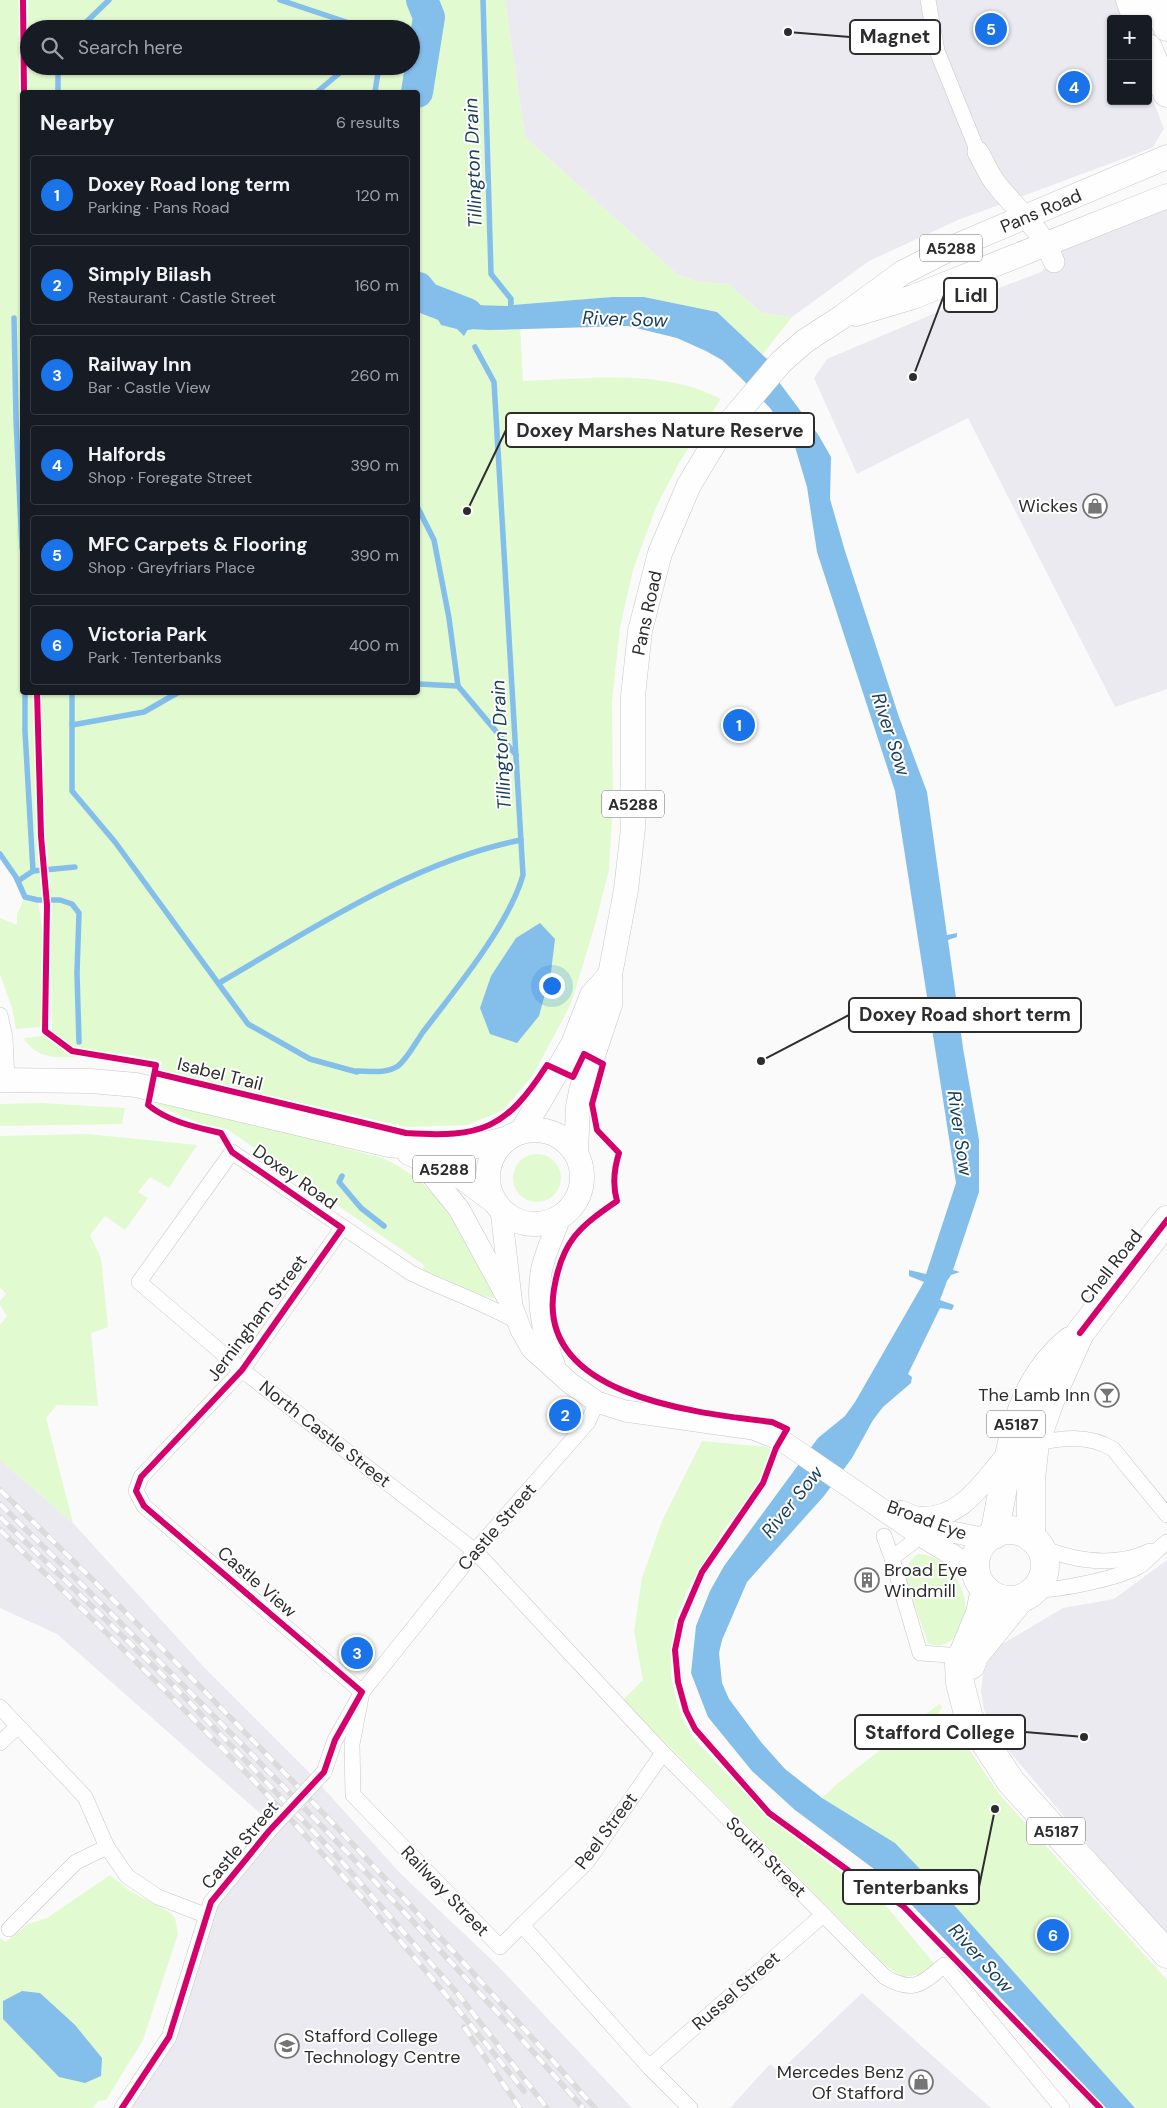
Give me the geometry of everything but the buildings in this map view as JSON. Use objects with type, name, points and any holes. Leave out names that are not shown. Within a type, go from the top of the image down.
[{"type":"highway","points":[[1130,0],[1136,15]]},
{"type":"highway","points":[[1155,0],[1167,28]]},
{"type":"highway","points":[[1152,58],[1167,94]]},
{"type":"highway","name":"Chell Road","points":[[991,1537],[1019,1415],[1040,1373],[1054,1354],[1080,1333],[1167,1220]]},
{"type":"highway","name":"Chell Road","points":[[1036,1542],[1030,1480],[1035,1444],[1052,1396],[1080,1333]]},
{"type":"highway","points":[[963,1696],[974,1656],[1028,1594],[1044,1574],[1044,1558],[1036,1542],[1012,1531],[991,1537],[976,1556],[975,1566],[981,1584],[996,1598],[1010,1600],[1028,1594]]},
{"type":"highway","name":"A5187","points":[[981,1584],[980,1613],[959,1664],[963,1696],[975,1731],[1011,1782],[1167,1954]]},
{"type":"main road","name":"Pans Road","points":[[576,1151],[580,1099],[610,1005],[610,974],[623,908],[633,828],[633,696],[640,631],[660,553],[689,485],[719,435],[780,362],[805,341],[842,318],[902,273],[949,249],[1167,157]]},
{"type":"main road","name":"Pans Road","points":[[842,318],[1051,253],[1068,234],[1167,196]]},
{"type":"main road","name":"Pans Road","points":[[515,1134],[573,1044],[592,995],[610,974]]},
{"type":"main road","name":"A5288","points":[[4,1080],[91,1081],[136,1085],[389,1145],[445,1150],[474,1147],[537,1129],[552,1132],[566,1140],[576,1151],[583,1172],[582,1187],[576,1201],[560,1218],[545,1224],[529,1224],[514,1220],[463,1178],[389,1145]]},
{"type":"main road","name":"A5288","points":[[498,1206],[489,1188],[488,1173],[491,1159],[498,1147],[515,1134]]},
{"type":"street","points":[[928,0],[937,51],[978,152],[996,184],[1028,217],[1051,253]]},
{"type":"street","points":[[0,1015],[5,1037],[4,1080]]},
{"type":"street","name":"Doxey Road","points":[[232,1152],[411,1273],[440,1287],[514,1313]]},
{"type":"street","name":"North Castle Street","points":[[232,1152],[138,1282],[242,1370],[475,1551]]},
{"type":"street","points":[[418,1157],[459,1209],[532,1349],[556,1369],[570,1384],[597,1402]]},
{"type":"street","points":[[498,1206],[514,1313]]},
{"type":"street","points":[[556,1369],[543,1331],[540,1303],[541,1272],[560,1218]]},
{"type":"street","name":"Jerningham Street","points":[[136,1492],[142,1477],[242,1370],[342,1228]]},
{"type":"street","name":"Broad Eye","points":[[597,1402],[625,1411],[753,1429],[780,1440],[868,1498],[918,1527],[961,1560],[981,1584]]},
{"type":"street","name":"Castle Street","points":[[122,2108],[168,2037],[205,1915],[211,1902],[268,1831],[324,1772],[335,1740],[362,1692],[475,1551],[588,1422],[597,1402]]},
{"type":"street","points":[[1035,1444],[1076,1438],[1103,1443],[1113,1450],[1167,1515]]},
{"type":"street","points":[[892,1558],[918,1527],[956,1510],[1009,1453]]},
{"type":"street","name":"Castle View","points":[[136,1492],[144,1506],[362,1692]]},
{"type":"street","name":"Broad Eye","points":[[918,1527],[991,1537]]},
{"type":"street","points":[[884,1536],[920,1653],[962,1656]]},
{"type":"street","points":[[1036,1542],[1060,1555],[1102,1561],[1123,1560],[1140,1556],[1165,1543]]},
{"type":"street","points":[[1028,1594],[1118,1575],[1138,1567],[1165,1543]]},
{"type":"street","name":"South Street","points":[[475,1551],[663,1753],[885,1977],[900,1986],[913,1986],[927,1981],[944,1965],[1062,2108]]},
{"type":"street","name":"Railway Street","points":[[362,1692],[352,1744],[353,1795],[500,1947],[522,1925]]},
{"type":"street","points":[[0,1707],[85,1797],[108,1847],[127,1876],[158,1897],[205,1915]]},
{"type":"street","points":[[0,1742],[18,1726]]},
{"type":"street","name":"Peel Street","points":[[522,1925],[586,1862],[663,1753]]},
{"type":"street","points":[[9,1929],[76,1862],[108,1847]]},
{"type":"street","name":"Russel Street","points":[[649,2067],[823,1915]]},
{"type":"street","points":[[522,1925],[649,2067],[690,2108]]},
{"type":"shaded area","points":[[505,0],[1116,0],[1122,15],[1107,15],[1107,105],[1152,105],[1152,98],[1164,129],[1152,148],[958,220],[869,261],[792,317],[762,313],[728,284],[699,282],[678,275],[525,137]]},
{"type":"shaded area","points":[[1167,199],[1167,689],[1115,707],[968,418],[857,474],[814,378],[827,359],[952,306],[1041,272],[1077,232]]},
{"type":"shaded area","points":[[0,1460],[73,1523],[204,1667],[306,1769],[401,1874],[498,1966],[632,2108],[122,2108],[169,2037],[205,1915],[279,1830],[57,1634],[0,1608]]},
{"type":"shaded area","points":[[1167,1560],[1167,1938],[1009,1751],[984,1710],[981,1692],[983,1674],[989,1659],[999,1646],[1063,1608],[1114,1599]]},
{"type":"shaded area","points":[[862,1993],[991,2108],[730,2108],[770,2064],[779,2072]]},
{"type":"green space","points":[[0,0],[505,0],[525,137],[678,275],[699,282],[728,284],[762,313],[792,317],[762,355],[717,312],[644,297],[612,297],[519,305],[523,381],[598,378],[649,379],[698,389],[721,399],[679,463],[656,507],[633,570],[620,628],[612,701],[613,803],[609,870],[595,925],[571,1004],[533,1075],[503,1110],[468,1125],[406,1127],[161,1071],[162,1062],[130,1055],[79,1050],[67,1046],[52,1032],[50,900],[38,901],[42,928],[43,1021],[40,1027],[16,1029],[12,1008],[0,974],[0,918],[17,925],[17,914],[25,897],[16,877],[0,854]]},
{"type":"green space","points":[[43,1036],[76,1057],[53,1057],[40,1053],[28,1045],[24,1038]]},
{"type":"green space","points":[[41,1103],[125,1108],[122,1124],[0,1126],[0,1104]]},
{"type":"green space","points":[[152,1103],[202,1109],[382,1158],[400,1167],[429,1190],[452,1218],[492,1291],[494,1299],[451,1285],[422,1271],[424,1265],[227,1129],[199,1123]]},
{"type":"green space","points":[[87,1134],[197,1145],[169,1188],[150,1177],[138,1192],[148,1198],[125,1230],[105,1216],[90,1235],[101,1258],[108,1327],[91,1333],[98,1406],[57,1405],[46,1418],[73,1523],[0,1460],[0,1325],[7,1316],[0,1305],[0,1301],[6,1294],[0,1287],[0,1136]]},
{"type":"green space","points":[[537,1154],[546,1156],[554,1161],[559,1169],[561,1178],[559,1187],[554,1195],[546,1200],[537,1202],[528,1200],[520,1195],[515,1187],[513,1178],[515,1169],[520,1161],[528,1156]]},
{"type":"green space","points":[[702,1441],[766,1447],[780,1454],[769,1472],[726,1527],[689,1587],[674,1623],[671,1676],[683,1720],[696,1741],[767,1816],[848,1878],[878,1896],[936,1966],[922,1974],[903,1977],[885,1965],[623,1700],[643,1680],[634,1631],[642,1578],[662,1521]]},
{"type":"green space","points":[[918,1554],[932,1557],[944,1564],[954,1575],[965,1603],[965,1618],[960,1631],[950,1641],[942,1645],[928,1643],[905,1579],[908,1565]]},
{"type":"green space","points":[[939,1704],[942,1707],[938,1714],[939,1722],[947,1728],[954,1727],[1000,1795],[1167,1980],[1167,2108],[1135,2108],[946,1896],[895,1843],[822,1798],[838,1783]]},
{"type":"green space","points":[[110,1875],[130,1891],[169,1912],[175,1918],[178,1934],[143,2040],[106,2100],[98,2101],[93,2108],[0,2108],[0,1938],[6,1942],[28,1924],[47,1918]],"holes":[[[3,2019],[85,2083],[59,2076]]]},
{"type":"water","points":[[452,294],[473,305],[508,306],[508,298],[513,298],[513,305],[612,297],[644,297],[717,312],[767,359],[772,356],[779,382],[819,436],[831,457],[830,499],[899,717],[927,792],[947,935],[957,933],[957,937],[948,940],[963,1048],[979,1140],[979,1192],[953,1270],[960,1272],[951,1275],[940,1300],[954,1305],[952,1310],[940,1308],[908,1374],[912,1377],[911,1383],[883,1407],[873,1420],[852,1458],[824,1496],[747,1582],[722,1640],[719,1653],[722,1683],[729,1699],[761,1742],[785,1769],[822,1798],[895,1843],[946,1896],[1135,2108],[1106,2108],[886,1878],[795,1810],[752,1771],[708,1717],[691,1673],[696,1626],[710,1591],[724,1566],[818,1438],[845,1416],[855,1402],[924,1282],[909,1276],[909,1270],[926,1274],[956,1183],[895,791],[817,552],[807,487],[793,440],[770,408],[722,360],[677,338],[628,326],[468,329],[464,336],[457,329],[441,325],[426,298]]},
{"type":"water","points":[[540,923],[555,939],[551,972],[539,1016],[517,1043],[490,1034],[480,1008],[491,976],[516,938]]},
{"type":"water","points":[[22,1991],[40,1993],[75,2025],[102,2058],[101,2076],[85,2083],[59,2077],[3,2019],[3,2001]]},
{"type":"waterway","points":[[88,20],[109,0]]},
{"type":"waterway","points":[[280,0],[340,20]]},
{"type":"waterway","name":"River Sow","points":[[420,73],[429,17],[422,0]]},
{"type":"waterway","name":"Tillington Drain","points":[[483,0],[491,274],[511,299],[511,303]]},
{"type":"waterway","points":[[58,75],[58,90]]},
{"type":"waterway","points":[[319,90],[337,75]]},
{"type":"waterway","points":[[375,90],[378,75]]},
{"type":"waterway","name":"River Sow","points":[[417,90],[420,75]]},
{"type":"waterway","name":"River Sow","points":[[420,290],[426,298],[467,314]]},
{"type":"waterway","points":[[14,318],[20,505]]},
{"type":"waterway","name":"Tillington Drain","points":[[357,1071],[378,1072],[393,1069],[405,1059],[494,936],[516,894],[523,875],[494,382],[475,347]]},
{"type":"waterway","points":[[420,512],[434,540],[449,618],[458,686]]},
{"type":"waterway","points":[[420,684],[458,686],[516,755]]},
{"type":"waterway","points":[[18,881],[33,871],[25,731],[25,695]]},
{"type":"waterway","points":[[72,695],[72,791],[115,842],[248,1024],[310,1059],[357,1072]]},
{"type":"waterway","points":[[72,725],[144,712],[174,695]]},
{"type":"waterway","points":[[219,983],[327,920],[403,880],[481,850],[521,840]]},
{"type":"waterway","points":[[0,854],[16,877],[25,897],[38,900],[60,900],[72,904],[79,913],[77,973],[79,1042]]},
{"type":"waterway","points":[[33,871],[75,867]]},
{"type":"waterway","name":"Tillington Drain","points":[[342,1176],[339,1182],[361,1208],[384,1226]]},
{"type":"railway","points":[[0,1490],[154,1640],[304,1793],[451,1949],[595,2108]]},
{"type":"railway","points":[[0,1504],[224,1726],[370,1876],[583,2108]]},
{"type":"railway","points":[[0,1517],[175,1687],[336,1855],[458,1994],[547,2108]]},
{"type":"railway","points":[[0,1530],[160,1686],[278,1806],[396,1936],[524,2091]]},
{"type":"railway","points":[[464,2027],[520,2108]]},
{"type":"cycle path","points":[[23,0],[23,20]]},
{"type":"cycle path","points":[[24,75],[24,90]]},
{"type":"cycle path","points":[[37,695],[41,836],[47,905],[45,1031],[72,1051],[156,1065],[148,1105],[173,1120],[221,1133],[232,1152],[342,1228],[242,1370],[141,1477],[136,1491],[144,1506],[362,1692],[335,1740],[324,1772],[269,1831],[211,1902],[169,2037],[122,2108]]},
{"type":"cycle path","name":"Isabel Trail","points":[[155,1073],[406,1133],[432,1134],[473,1131],[490,1125],[504,1116],[518,1103],[547,1065],[573,1077],[584,1054],[603,1064],[592,1104],[597,1130],[619,1153],[614,1177],[617,1201],[582,1228],[567,1247],[557,1273],[554,1289],[555,1325],[570,1354],[596,1376],[628,1393],[704,1413],[772,1422],[787,1429],[776,1448],[763,1483],[702,1572],[681,1621],[675,1650],[678,1682],[686,1711],[695,1729],[769,1813],[849,1871],[903,1906],[1100,2108]]},
{"type":"cycle path","points":[[1080,1333],[1167,1220]]},
{"type":"place","name":"MFC Carpets & Flooring","points":[[991,29]]},
{"type":"place","name":"Magnet","points":[[788,32]]},
{"type":"place","name":"Halfords","points":[[1074,87]]},
{"type":"place","name":"Lidl","points":[[913,377]]},
{"type":"place","name":"Wickes","points":[[1095,506]]},
{"type":"place","name":"Doxey Marshes Nature Reserve","points":[[467,511]]},
{"type":"place","name":"Doxey Road long term","points":[[739,725]]},
{"type":"place","name":"Doxey Road short term","points":[[761,1061]]},
{"type":"place","name":"The Lamb Inn","points":[[1107,1395]]},
{"type":"place","name":"Simply Bilash","points":[[565,1415]]},
{"type":"place","name":"Broad Eye Windmill","points":[[867,1580]]},
{"type":"place","name":"Railway Inn","points":[[357,1653]]},
{"type":"place","name":"Stafford College","points":[[1084,1737]]},
{"type":"place","name":"Tenterbanks","points":[[995,1809]]},
{"type":"place","name":"Victoria Park","points":[[1053,1935]]},
{"type":"place","name":"Stafford College Technology Centre","points":[[287,2046]]},
{"type":"place","name":"Mercedes Benz Of Stafford","points":[[921,2082]]}]
